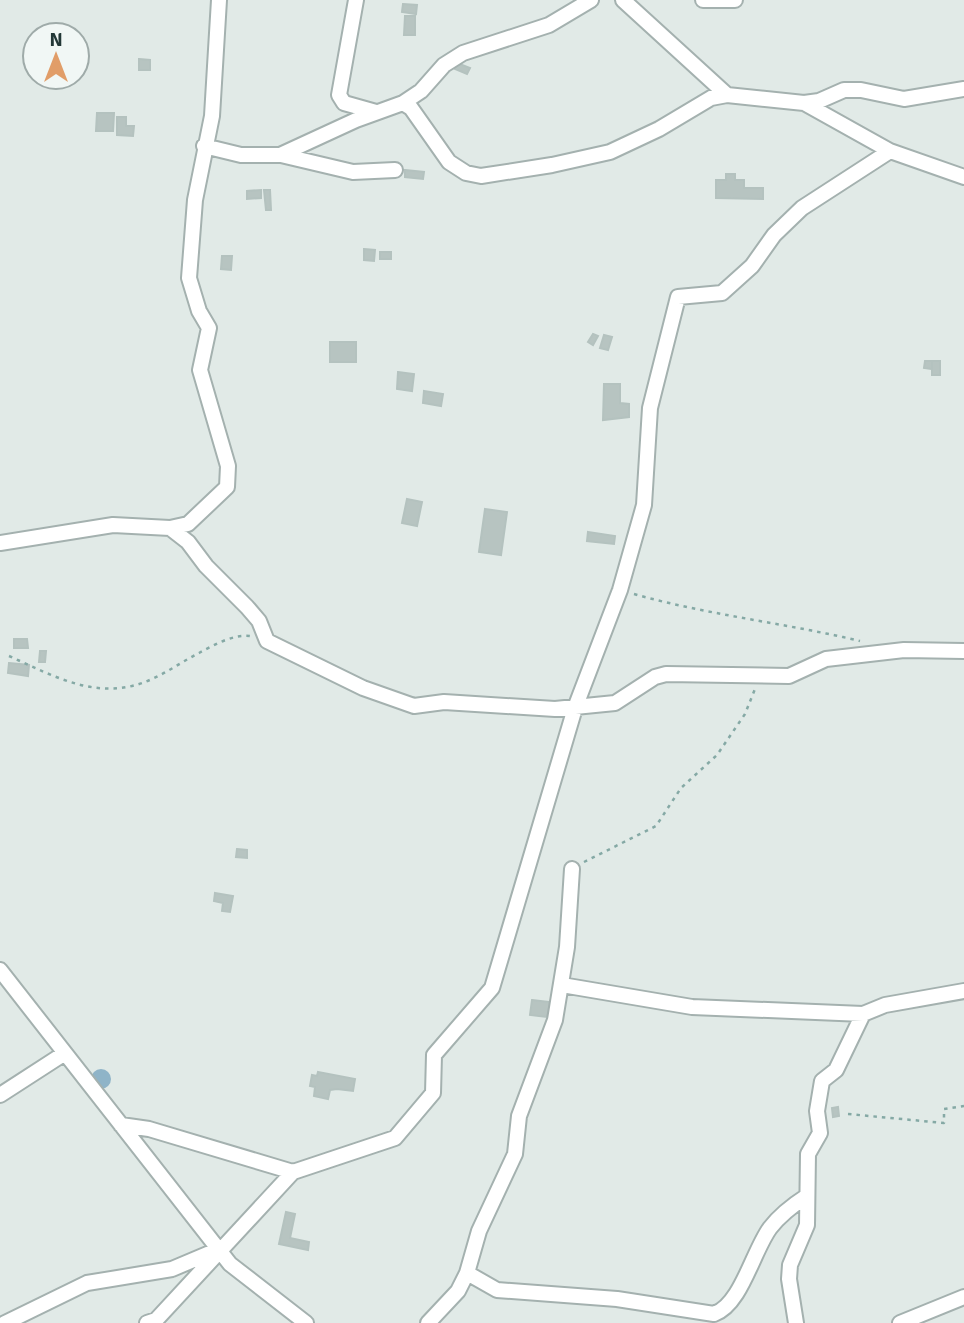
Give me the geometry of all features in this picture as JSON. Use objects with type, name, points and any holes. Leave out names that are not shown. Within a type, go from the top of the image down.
[{"type":"street","points":[[0,543],[47,533],[113,526],[170,528],[188,524],[224,492],[229,474],[201,370],[209,328],[199,311],[189,278],[191,230],[212,108],[219,0]]},
{"type":"street","points":[[356,0],[338,95],[344,103],[376,113]]},
{"type":"street","points":[[280,155],[403,103],[421,91],[444,65],[463,53],[549,25],[591,0]]},
{"type":"street","points":[[624,0],[727,95]]},
{"type":"street","points":[[704,0],[735,0]]},
{"type":"street","points":[[403,103],[411,108],[449,162],[466,173],[481,176],[552,165],[610,152],[659,129],[711,98],[727,95],[804,103],[819,101],[844,90],[861,90],[904,99],[964,89]]},
{"type":"street","points":[[804,103],[890,151],[964,177]]},
{"type":"street","points":[[204,146],[247,155],[280,155],[353,172],[395,170]]},
{"type":"street","points":[[147,1323],[156,1320],[198,1277],[220,1248],[293,1172],[395,1138],[433,1093],[434,1055],[492,988],[575,708],[620,590],[644,505],[650,408],[678,297],[722,293],[752,266],[774,235],[802,208],[890,151]]},
{"type":"street","points":[[170,528],[188,542],[206,566],[253,614],[261,625],[264,638],[354,684],[407,705],[444,702],[575,708],[622,701],[655,677],[666,674],[789,676],[814,663],[837,657],[904,650],[964,651]]},
{"type":"street","points":[[428,1323],[458,1291],[467,1273],[479,1231],[511,1166],[519,1116],[548,1042],[562,985],[572,869]]},
{"type":"street","points":[[0,970],[230,1264],[306,1323]]},
{"type":"street","points":[[562,985],[692,1007],[863,1014],[885,1005],[964,991]]},
{"type":"street","points":[[796,1323],[789,1279],[790,1265],[807,1225],[808,1154],[820,1133],[817,1111],[822,1081],[836,1070],[863,1014]]},
{"type":"street","points":[[0,1095],[65,1053]]},
{"type":"street","points":[[121,1125],[149,1129],[293,1172]]},
{"type":"street","points":[[467,1273],[497,1290],[617,1300],[714,1314],[729,1304],[770,1229],[788,1209],[807,1196]]},
{"type":"street","points":[[5,1323],[87,1283],[172,1269],[220,1248]]},
{"type":"street","points":[[900,1323],[964,1297]]},
{"type":"path","points":[[620,590],[709,612],[810,628],[872,643]]},
{"type":"path","points":[[9,656],[70,684],[94,690],[116,689],[151,680],[212,646],[236,637],[264,638]]},
{"type":"path","points":[[572,869],[656,826],[681,788],[717,755],[745,714],[760,676]]},
{"type":"path","points":[[848,1114],[944,1123],[944,1109],[964,1106]]},
{"type":"water","points":[[101,1069],[108,1072],[111,1079],[108,1086],[101,1089],[94,1086],[91,1079],[94,1072]]},
{"type":"building","points":[[403,4],[417,5],[416,14],[402,12]]},
{"type":"building","points":[[405,16],[415,16],[415,35],[404,35]]},
{"type":"building","points":[[139,59],[150,60],[150,70],[139,70]]},
{"type":"building","points":[[457,63],[470,68],[467,74],[455,69]]},
{"type":"building","points":[[97,113],[114,113],[113,131],[96,131]]},
{"type":"building","points":[[117,117],[126,117],[126,126],[134,126],[133,136],[117,135]]},
{"type":"building","points":[[405,170],[424,172],[423,179],[405,177]]},
{"type":"building","points":[[726,174],[735,174],[735,180],[744,180],[744,188],[763,188],[763,199],[716,198],[716,180],[726,180]]},
{"type":"building","points":[[261,190],[261,198],[247,199],[247,191]]},
{"type":"building","points":[[264,190],[270,190],[271,210],[266,210]]},
{"type":"building","points":[[364,249],[375,250],[374,261],[364,260]]},
{"type":"building","points":[[380,252],[391,252],[391,259],[380,259]]},
{"type":"building","points":[[222,256],[232,256],[231,270],[221,269]]},
{"type":"building","points":[[593,334],[598,336],[593,345],[588,342]]},
{"type":"building","points":[[604,335],[612,337],[608,350],[600,348]]},
{"type":"building","points":[[330,342],[356,342],[356,362],[330,362]]},
{"type":"building","points":[[925,361],[932,361],[932,369],[924,368]]},
{"type":"building","points":[[932,361],[940,361],[940,375],[932,375]]},
{"type":"building","points":[[398,372],[414,374],[412,391],[397,389]]},
{"type":"building","points":[[604,384],[620,384],[620,403],[629,404],[629,417],[603,420]]},
{"type":"building","points":[[424,391],[443,394],[441,406],[423,403]]},
{"type":"building","points":[[407,499],[422,502],[417,526],[402,523]]},
{"type":"building","points":[[485,509],[507,512],[501,555],[479,552]]},
{"type":"building","points":[[588,532],[615,536],[614,544],[587,541]]},
{"type":"building","points":[[14,639],[27,639],[28,648],[14,648]]},
{"type":"building","points":[[40,651],[46,651],[45,662],[39,662]]},
{"type":"building","points":[[9,663],[29,665],[28,676],[8,673]]},
{"type":"building","points":[[237,849],[247,850],[247,858],[236,857]]},
{"type":"building","points":[[215,893],[233,896],[230,912],[222,911],[223,903],[214,901]]},
{"type":"building","points":[[532,1000],[550,1002],[547,1017],[530,1015]]},
{"type":"building","points":[[318,1072],[355,1079],[353,1091],[330,1090],[328,1099],[314,1096],[315,1087],[310,1086],[312,1075],[317,1076]]},
{"type":"building","points":[[838,1107],[839,1116],[833,1117],[832,1108]]},
{"type":"building","points":[[286,1212],[295,1214],[290,1238],[309,1242],[308,1250],[279,1244]]}]
